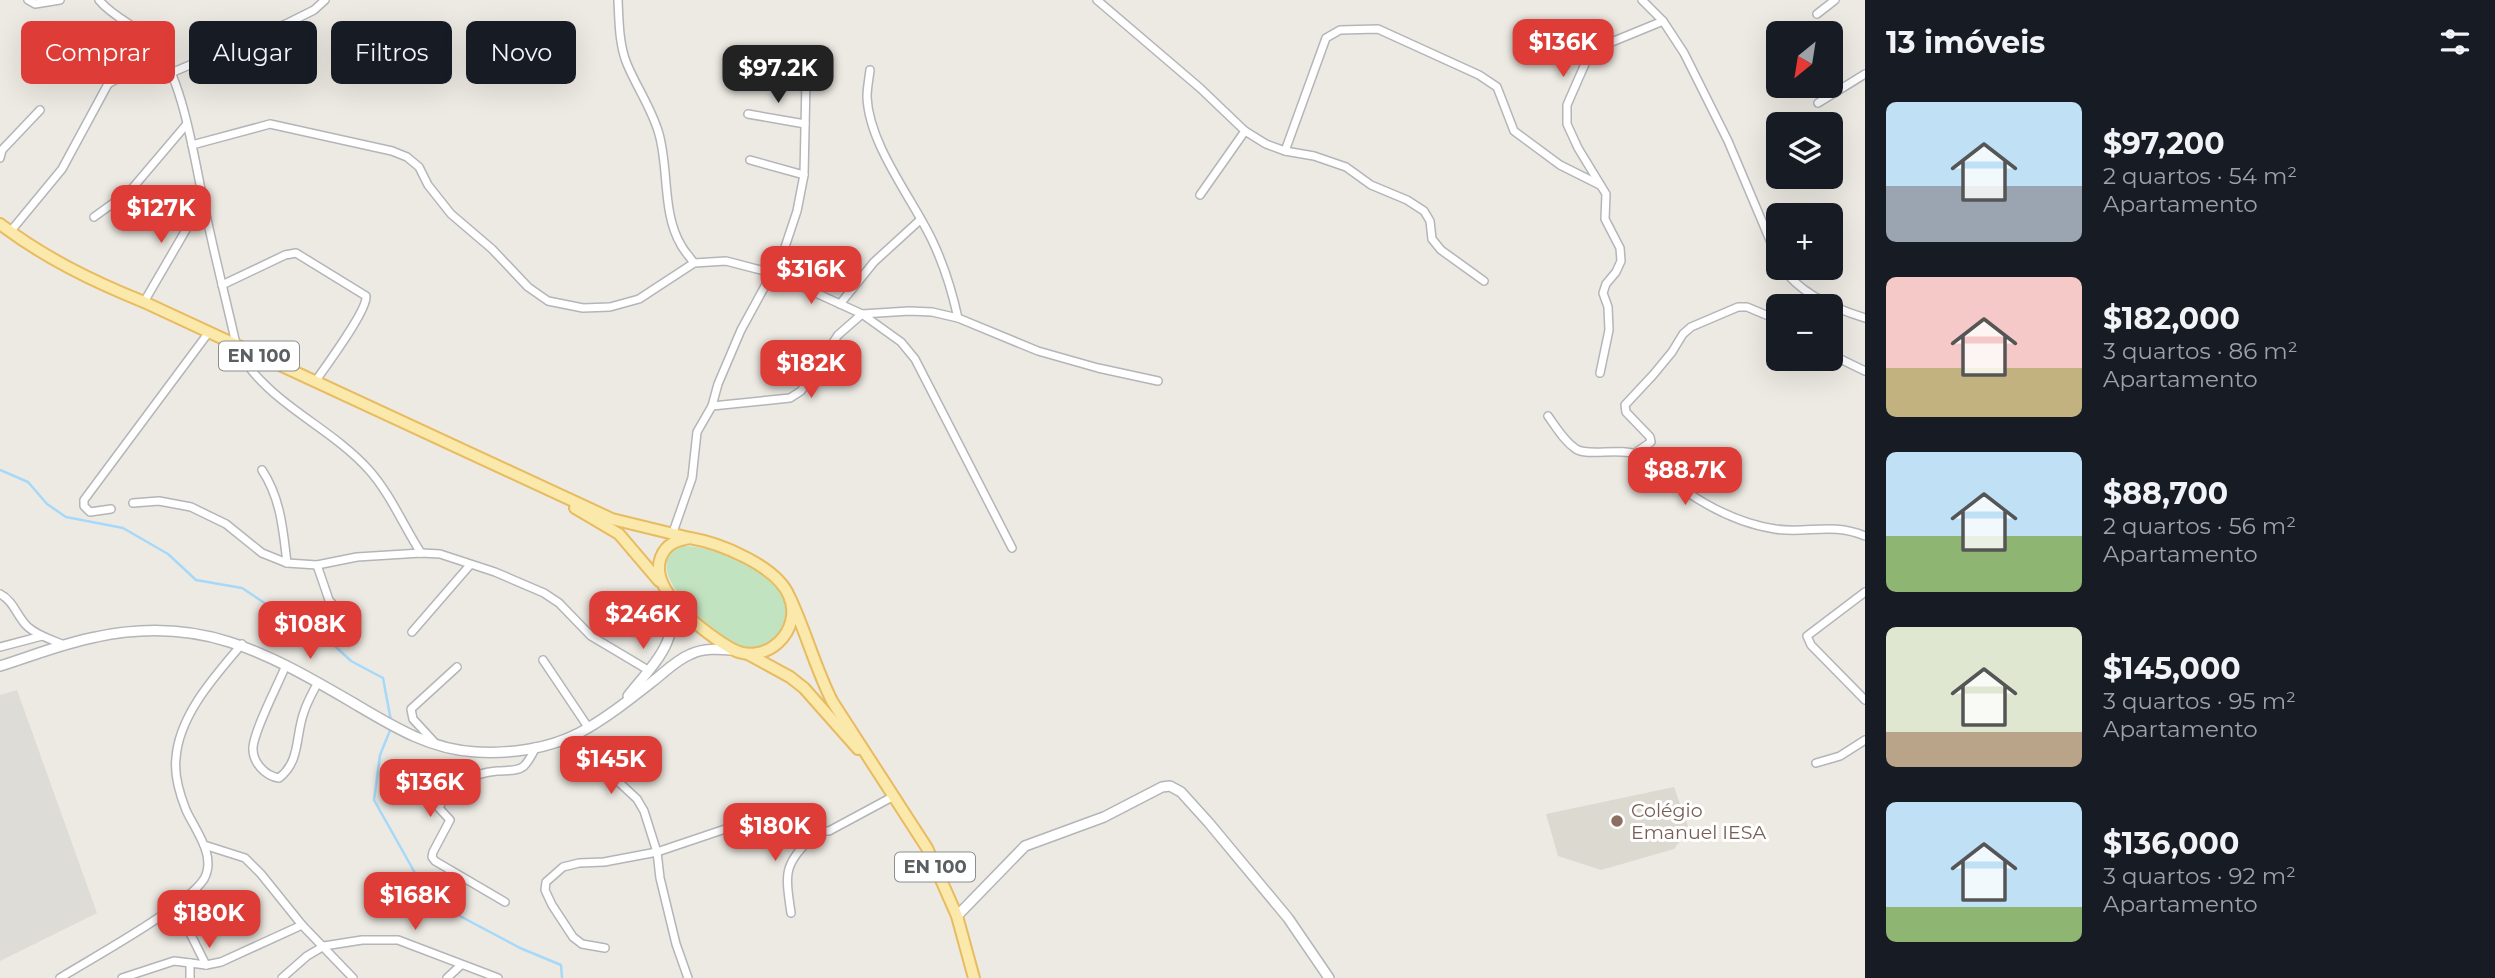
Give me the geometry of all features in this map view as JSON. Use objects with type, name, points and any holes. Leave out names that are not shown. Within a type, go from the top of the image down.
[{"type":"main road","name":"EN 100","points":[[0,224],[50,259],[75,272],[612,519],[718,544],[757,565],[784,586],[804,628],[823,683],[927,848],[957,916],[974,978]]},
{"type":"main road","name":"EN 100","points":[[524,479],[619,534],[689,616],[734,650],[748,654],[782,672],[804,688],[874,766]]},
{"type":"main road","points":[[664,587],[658,572],[664,551],[680,539],[690,538]]},
{"type":"main road","points":[[748,654],[775,646],[785,636],[793,611],[790,598]]},
{"type":"street","points":[[28,0],[35,4],[60,0]]},
{"type":"street","points":[[99,0],[124,21]]},
{"type":"street","points":[[175,67],[288,23],[314,10],[325,0]]},
{"type":"street","points":[[618,0],[622,49],[659,134],[672,221],[680,245],[694,262]]},
{"type":"street","points":[[1097,0],[1200,88],[1244,131],[1284,151],[1314,156],[1346,167],[1371,185],[1407,200],[1423,211],[1430,222],[1432,239],[1441,250],[1483,281]]},
{"type":"street","points":[[1642,0],[1663,21],[1684,53],[1728,141],[1766,231]]},
{"type":"street","points":[[1817,14],[1835,0]]},
{"type":"street","points":[[1600,373],[1609,330],[1608,307],[1603,293],[1621,261],[1620,248],[1605,219],[1606,194],[1567,124],[1567,105],[1588,57],[1602,46],[1663,21]]},
{"type":"street","points":[[1284,151],[1326,38],[1340,30],[1378,29],[1479,75],[1497,87],[1514,131],[1560,165],[1600,185]]},
{"type":"street","points":[[672,535],[692,478],[697,432],[712,405],[741,330],[783,253],[797,211],[804,175],[806,82],[808,71],[819,53]]},
{"type":"street","points":[[870,70],[867,97],[872,122],[885,155],[932,240],[946,275],[958,318]]},
{"type":"street","points":[[1818,103],[1865,74]]},
{"type":"street","points":[[10,232],[62,169],[108,84]]},
{"type":"street","points":[[174,84],[191,145],[236,344],[252,371],[276,394],[336,439],[368,469],[389,496],[421,553]]},
{"type":"street","points":[[0,158],[2,149],[40,110]]},
{"type":"street","points":[[748,114],[804,124]]},
{"type":"street","points":[[191,145],[270,124],[392,151],[407,157],[419,167],[428,185],[451,214],[492,249],[528,286],[548,301],[583,307],[610,307],[639,299],[694,262],[726,261],[772,273],[862,314],[901,342],[915,359],[1012,548]]},
{"type":"street","points":[[94,216],[130,191],[186,125]]},
{"type":"street","points":[[1200,195],[1244,131]]},
{"type":"street","points":[[750,160],[804,175]]},
{"type":"street","points":[[144,302],[187,228],[205,212]]},
{"type":"street","points":[[841,304],[874,262],[920,220]]},
{"type":"street","points":[[222,285],[285,255],[296,253],[366,296],[367,302],[360,315],[315,382]]},
{"type":"street","points":[[1795,280],[1804,289],[1839,310],[1865,318]]},
{"type":"street","points":[[1635,453],[1651,442],[1650,437],[1626,411],[1625,405],[1672,352],[1682,334],[1700,322],[1738,307],[1747,307],[1766,315]]},
{"type":"street","points":[[712,405],[790,398],[801,391],[838,335],[862,314],[909,310],[958,318],[1038,351],[1158,381]]},
{"type":"street","points":[[111,509],[90,512],[83,506],[84,500],[209,332]]},
{"type":"street","points":[[1843,360],[1865,371]]},
{"type":"street","points":[[1548,416],[1573,448],[1584,453],[1635,453],[1706,504],[1748,522],[1776,529],[1849,529],[1865,536]]},
{"type":"street","points":[[262,470],[275,494],[287,563]]},
{"type":"street","points":[[133,503],[159,501],[191,507],[226,524],[261,553],[287,563],[317,565],[357,557],[440,554],[495,572],[544,593],[559,603],[591,636],[649,670]]},
{"type":"street","points":[[317,565],[329,600],[355,631]]},
{"type":"street","points":[[412,632],[470,565]]},
{"type":"street","points":[[619,708],[649,670],[674,626],[673,610],[664,587]]},
{"type":"street","points":[[1865,592],[1807,636],[1811,645],[1865,700]]},
{"type":"street","points":[[0,594],[10,599],[29,628],[65,645]]},
{"type":"street","points":[[0,666],[96,636],[144,631],[187,632],[218,637],[242,644],[286,665],[391,725],[438,746],[473,752],[506,752],[537,747],[577,734],[619,708],[680,659],[693,653],[711,649],[734,650]]},
{"type":"street","points":[[0,647],[42,635]]},
{"type":"street","points":[[60,978],[176,905],[204,878],[208,864],[204,845],[185,807],[177,778],[176,759],[180,737],[193,710],[216,675],[242,644]]},
{"type":"street","points":[[543,660],[588,727]]},
{"type":"street","points":[[286,665],[253,746],[258,765],[271,777],[279,778],[288,771],[298,744],[304,712],[318,682]]},
{"type":"street","points":[[438,746],[413,719],[411,709],[457,667]]},
{"type":"street","points":[[577,734],[595,760],[637,799],[644,811],[657,852],[660,878],[676,944],[688,978]]},
{"type":"street","points":[[1816,763],[1839,756],[1862,741],[1865,749]]},
{"type":"street","points":[[505,902],[432,857],[450,820],[439,808],[452,790],[466,779],[482,773],[516,771],[537,747]]},
{"type":"street","points":[[957,916],[1025,846],[1104,817],[1170,786],[1181,792],[1209,823],[1288,918],[1329,978]]},
{"type":"street","points":[[605,948],[582,944],[573,937],[552,905],[545,890],[547,882],[562,867],[657,852],[743,823],[776,818],[802,823],[816,831],[829,831],[894,796]]},
{"type":"street","points":[[791,913],[786,879],[789,864],[816,831]]},
{"type":"street","points":[[204,845],[245,858],[349,976]]},
{"type":"street","points":[[176,905],[206,965]]},
{"type":"street","points":[[122,978],[174,961],[206,965],[221,962],[302,925]]},
{"type":"street","points":[[282,978],[307,956],[324,946],[362,940],[398,940],[498,978]]},
{"type":"street","points":[[190,963],[190,978]]},
{"type":"street","points":[[447,978],[461,965]]},
{"type":"shaded area","points":[[17,690],[97,913],[0,961],[0,695]]},
{"type":"shaded area","name":"Colégio Emanuel IESA","points":[[1674,787],[1689,829],[1674,849],[1601,870],[1558,856],[1546,814]]},
{"type":"green space","points":[[683,546],[698,547],[737,559],[772,582],[782,596],[786,612],[776,636],[759,646],[742,646],[710,626],[695,612],[671,582],[666,567],[670,555]]},
{"type":"waterway","points":[[0,470],[28,482],[47,504],[66,517],[123,528],[168,554],[196,580],[242,588],[266,604],[306,619],[351,661],[383,678],[391,721]]},
{"type":"waterway","points":[[391,728],[380,755],[374,800],[415,873],[458,915],[520,948],[561,965],[562,978]]},
{"type":"place","name":"Colégio Emanuel IESA","points":[[1617,821]]}]
